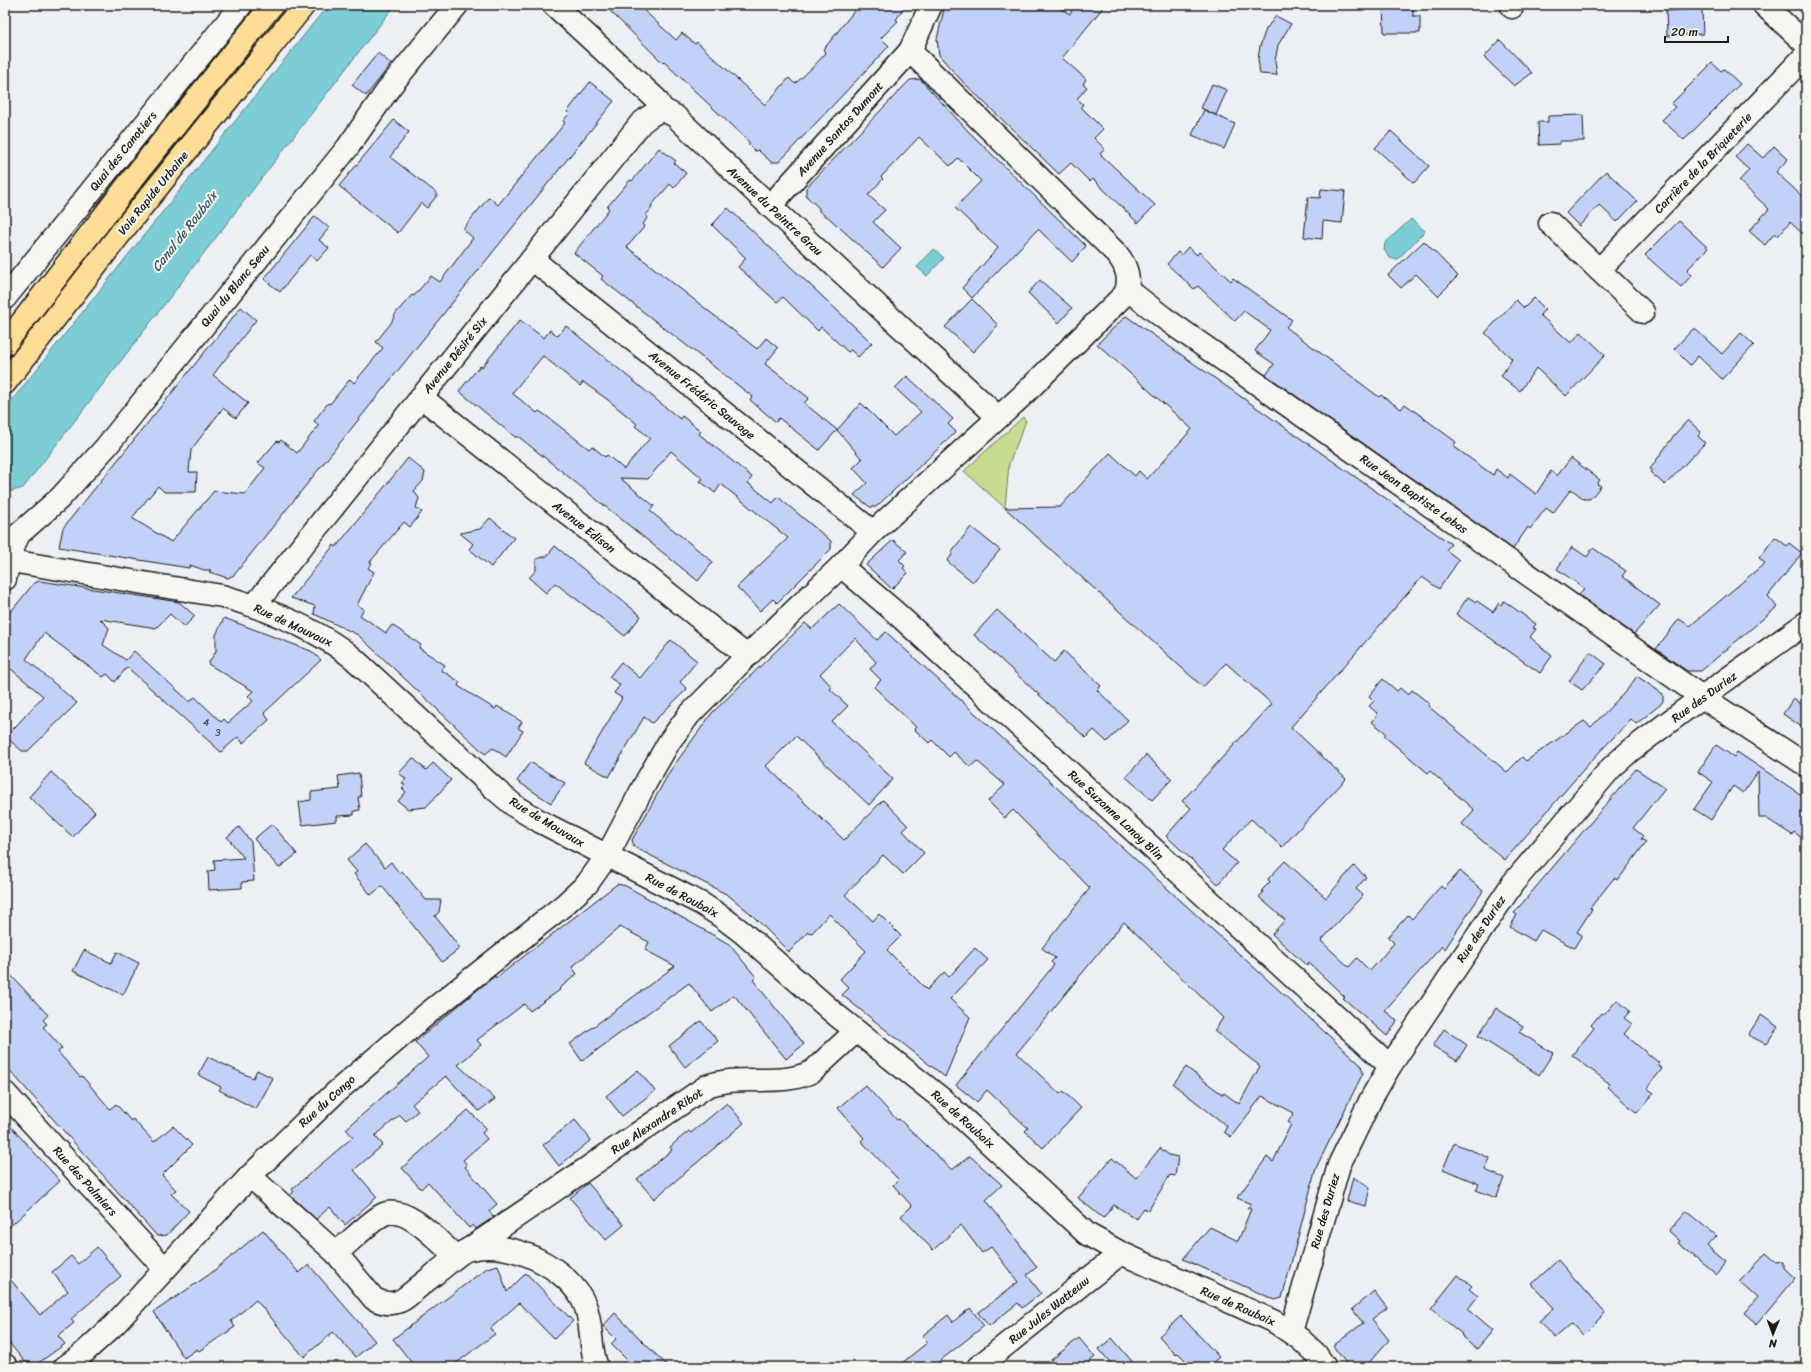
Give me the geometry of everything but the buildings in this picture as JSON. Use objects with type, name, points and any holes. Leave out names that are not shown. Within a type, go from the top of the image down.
[{"type":"highway","name":"Voie Rapide Urbaine","points":[[5,344],[141,168],[272,5]]},
{"type":"highway","name":"Voie Rapide Urbaine","points":[[5,383],[123,230],[304,5]]},
{"type":"street","name":"Quai des Canotiers","points":[[5,298],[241,5]]},
{"type":"street","name":"Quai du Blanc Seau","points":[[6,567],[19,534],[60,498],[106,447],[348,147],[392,84],[457,5]]},
{"type":"street","name":"Avenue du Peintre Grau","points":[[554,5],[656,99],[662,109],[675,116],[998,417]]},
{"type":"street","name":"Avenue Santos Dumont","points":[[770,206],[910,51],[932,5]]},
{"type":"street","points":[[1769,7],[1806,44]]},
{"type":"street","points":[[910,51],[1113,250],[1123,261],[1126,268],[1127,289]]},
{"type":"street","name":"Carrière de la Briqueterie","points":[[1599,270],[1806,56]]},
{"type":"street","name":"Avenue Désiré Six","points":[[254,606],[641,123],[662,109]]},
{"type":"street","points":[[1550,223],[1643,312]]},
{"type":"street","name":"Avenue Frédéric Sauvage","points":[[532,259],[873,532]]},
{"type":"street","name":"Rue du Congo","points":[[65,1367],[79,1357],[114,1325],[250,1176],[290,1135],[386,1049],[576,894],[598,870],[607,856],[669,742],[689,715],[747,656],[841,566],[873,532],[1023,395],[1120,299],[1127,289]]},
{"type":"street","name":"Rue Jean Baptiste Lebas","points":[[1127,289],[1164,318],[1702,697],[1806,765]]},
{"type":"street","name":"Avenue Edison","points":[[421,397],[747,656]]},
{"type":"street","name":"Rue Suzanne Lanoy Blin","points":[[841,566],[895,612],[1390,1066]]},
{"type":"street","name":"Rue de Mouvaux","points":[[6,567],[208,593],[254,606],[314,633],[336,645],[353,658],[497,791],[516,806],[559,831],[607,856]]},
{"type":"street","name":"Rue des Duriez","points":[[1291,1332],[1336,1172],[1372,1097],[1390,1066],[1512,883],[1540,849],[1620,760],[1702,697],[1806,623]]},
{"type":"street","name":"Rue de Roubaix","points":[[607,856],[702,904],[722,917],[856,1031],[916,1078],[974,1127],[1079,1227],[1094,1238],[1121,1253],[1275,1322],[1291,1332],[1316,1354],[1325,1367]]},
{"type":"street","name":"Rue Alexandre Ribot","points":[[250,1176],[336,1253],[374,1299],[383,1303],[401,1301],[463,1253],[707,1086],[730,1080],[790,1078],[806,1075],[813,1071],[856,1031]]},
{"type":"street","name":"Rue des Palmiers","points":[[5,1093],[165,1269]]},
{"type":"street","points":[[336,1253],[383,1215],[401,1213],[411,1218],[463,1253],[500,1247],[518,1251],[546,1264],[563,1278],[576,1292],[585,1305],[589,1320],[593,1358],[597,1367]]},
{"type":"street","name":"Rue Jules Watteuw","points":[[978,1367],[1121,1253]]},
{"type":"green space","points":[[1023,417],[1026,421],[1009,464],[1005,508],[964,471]]},
{"type":"water","name":"Canal de Roubaix","points":[[328,5],[395,5],[23,488],[5,493],[5,409]]},
{"type":"water","points":[[1411,219],[1425,231],[1397,260],[1390,258],[1384,250],[1385,243]]},
{"type":"water","points":[[934,249],[944,258],[927,276],[917,267]]}]
